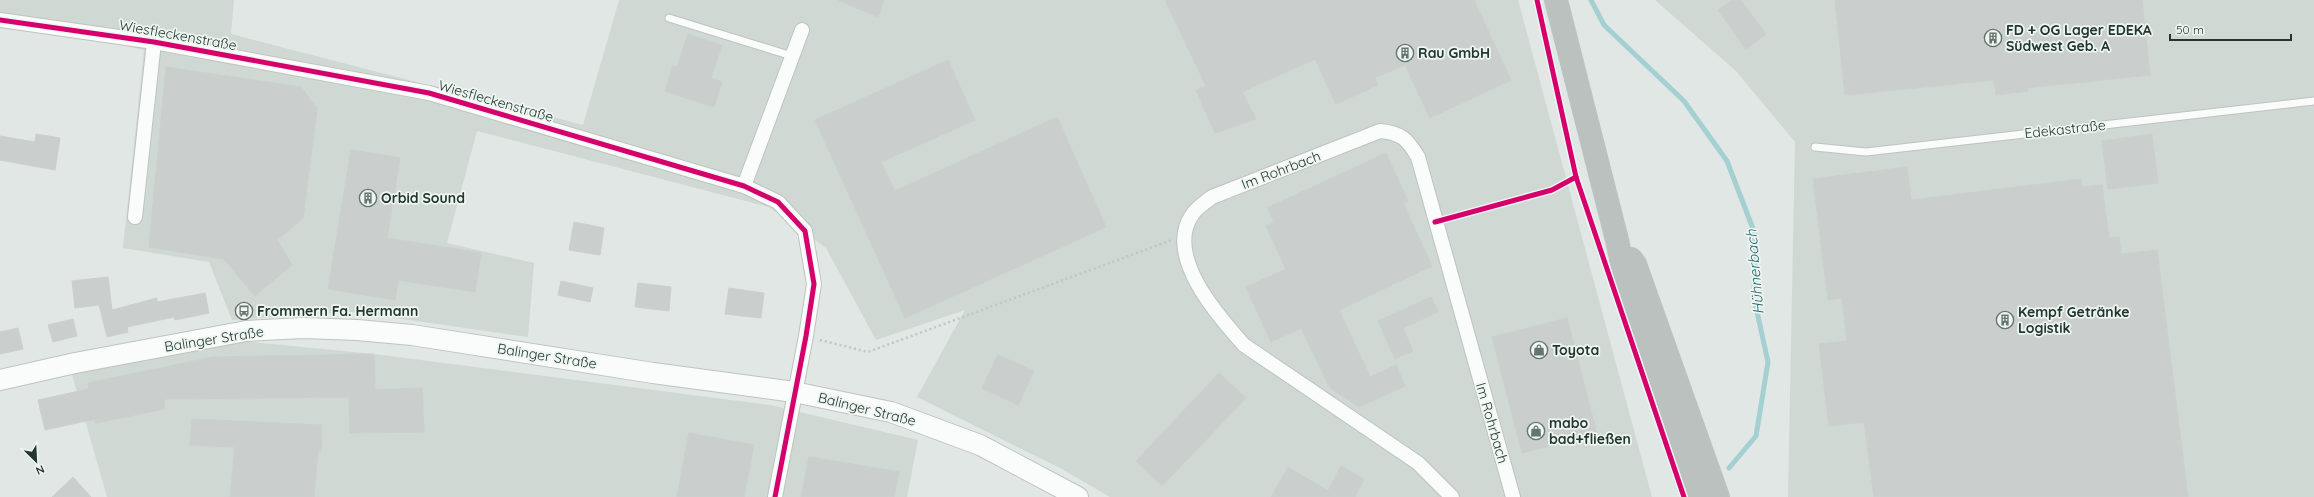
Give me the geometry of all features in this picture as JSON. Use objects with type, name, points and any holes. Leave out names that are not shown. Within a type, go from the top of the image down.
[{"type":"highway","points":[[1556,0],[1617,240],[1629,296],[1695,497]]},
{"type":"highway","points":[[1617,240],[1635,264],[1718,497]]},
{"type":"main road","name":"Balinger Straße","points":[[0,380],[75,363],[246,331],[303,328],[357,330],[412,336],[653,373],[794,392],[891,412],[980,445],[1078,497]]},
{"type":"street","name":"Wiesfleckenstraße","points":[[0,20],[154,42],[429,93],[744,186],[778,202],[805,232],[814,284],[806,336],[775,497]]},
{"type":"street","points":[[744,186],[802,30]]},
{"type":"street","name":"Wiesfleckenstraße","points":[[135,217],[154,42]]},
{"type":"street","name":"Im Rohrbach","points":[[1452,497],[1418,463],[1244,345],[1202,292],[1187,260],[1185,235],[1192,215],[1212,196],[1380,131],[1396,132],[1408,142],[1418,157],[1513,497]]},
{"type":"lane","points":[[669,18],[792,56]]},
{"type":"lane","name":"Edekastraße","points":[[1815,147],[1866,152],[2314,101]]},
{"type":"path","points":[[806,336],[868,352],[1185,235]]},
{"type":"shaded area","points":[[0,0],[234,0],[231,34],[583,125],[619,0],[1518,0],[1652,497],[1110,497],[1060,468],[917,397],[965,310],[876,340],[826,248],[769,207],[477,131],[447,243],[534,263],[528,337],[354,312],[232,320],[209,262],[123,248],[144,50],[0,16]]},
{"type":"shaded area","points":[[1655,0],[2314,0],[2314,497],[1788,497],[1795,142],[1736,71]]},
{"type":"shaded area","points":[[240,341],[374,354],[770,405],[918,440],[907,497],[107,497],[71,371]]},
{"type":"building","points":[[838,0],[884,0],[878,17]]},
{"type":"building","name":"Rau GmbH","points":[[1165,0],[1474,0],[1511,80],[1430,118],[1405,65],[1375,78],[1378,85],[1336,104],[1315,59],[1242,92],[1256,119],[1215,133],[1196,90],[1206,86]]},
{"type":"building","points":[[1732,0],[1741,0],[1766,34],[1746,49],[1718,10]]},
{"type":"building","name":"FD + OG Lager EDEKA Südwest Geb. A","points":[[1835,0],[2142,0],[2150,75],[2027,88],[2028,91],[1996,95],[1994,80],[1845,95]]},
{"type":"building","points":[[688,34],[722,45],[711,78],[722,82],[714,107],[665,91],[673,66],[677,67]]},
{"type":"building","points":[[948,60],[975,120],[881,162],[895,191],[1057,117],[1106,227],[905,318],[815,120]]},
{"type":"building","points":[[166,67],[301,87],[317,109],[303,218],[277,240],[292,265],[255,296],[224,259],[149,247]]},
{"type":"building","points":[[36,134],[60,138],[55,170],[0,160],[0,136],[35,142]]},
{"type":"building","points":[[2152,134],[2158,183],[2108,189],[2102,141]]},
{"type":"building","name":"Orbid Sound","points":[[351,150],[400,158],[387,238],[481,253],[475,292],[398,280],[395,300],[328,289]]},
{"type":"building","points":[[1386,153],[1408,201],[1403,203],[1432,266],[1339,310],[1370,377],[1396,365],[1405,386],[1359,407],[1330,388],[1301,328],[1271,342],[1246,287],[1286,269],[1266,226],[1274,222],[1267,208]]},
{"type":"building","name":"Kempf Getränke Logistik","points":[[1907,167],[1911,200],[2081,179],[2082,187],[2102,185],[2109,238],[2119,237],[2121,254],[2157,250],[2188,497],[1874,497],[1864,422],[1829,426],[1819,344],[1847,341],[1842,298],[1828,300],[1813,179]]},
{"type":"building","points":[[574,222],[604,228],[600,255],[569,250]]},
{"type":"building","points":[[108,277],[112,310],[157,298],[157,302],[205,293],[209,313],[175,320],[174,317],[127,327],[128,332],[107,337],[99,305],[75,308],[72,281]]},
{"type":"building","points":[[561,281],[593,288],[590,302],[558,295]]},
{"type":"building","points":[[638,283],[671,287],[669,311],[635,307]]},
{"type":"building","points":[[729,288],[764,293],[761,318],[725,314]]},
{"type":"building","points":[[1431,297],[1438,312],[1403,328],[1413,351],[1395,359],[1378,321]]},
{"type":"building","points":[[1567,318],[1597,434],[1522,453],[1492,337]]},
{"type":"building","points":[[73,319],[77,336],[53,342],[48,325]]},
{"type":"building","points":[[18,328],[23,349],[0,354],[0,332]]},
{"type":"building","points":[[374,354],[375,390],[422,388],[424,432],[350,433],[349,397],[165,399],[164,409],[96,423],[95,419],[45,430],[38,400],[89,389],[88,383],[213,357]]},
{"type":"building","points":[[998,355],[1034,371],[1018,405],[982,388]]},
{"type":"building","points":[[1219,373],[1246,398],[1162,486],[1136,461]]},
{"type":"building","points":[[192,419],[322,425],[321,451],[318,451],[314,497],[230,497],[235,447],[190,445]]},
{"type":"building","points":[[689,433],[754,445],[744,497],[677,497]]},
{"type":"building","points":[[809,457],[899,472],[894,497],[801,497]]},
{"type":"building","points":[[1341,466],[1364,479],[1355,497],[1271,497],[1288,467],[1328,491]]},
{"type":"building","points":[[73,477],[91,497],[52,497]]},
{"type":"waterway","name":"Hühnerbach","points":[[1591,0],[1604,25],[1684,101],[1727,161],[1755,234],[1754,298],[1768,362],[1756,436],[1729,468]]},
{"type":"cycle path","points":[[1537,0],[1576,177],[1684,497]]},
{"type":"cycle path","points":[[0,20],[154,42],[429,93],[744,186],[778,202],[805,231],[814,284],[806,336],[775,497]]},
{"type":"cycle path","points":[[1435,222],[1552,190],[1576,177]]},
{"type":"place","name":"FD + OG Lager EDEKA Südwest Geb. A","points":[[1993,38]]},
{"type":"place","name":"Rau GmbH","points":[[1405,53]]},
{"type":"place","name":"Orbid Sound","points":[[368,198]]},
{"type":"place","name":"Frommern Fa. Hermann","points":[[244,311]]},
{"type":"place","name":"Kempf Getränke Logistik","points":[[2005,320]]},
{"type":"place","name":"Toyota","points":[[1539,350]]},
{"type":"place","name":"mabo bad+fließen","points":[[1536,431]]}]
